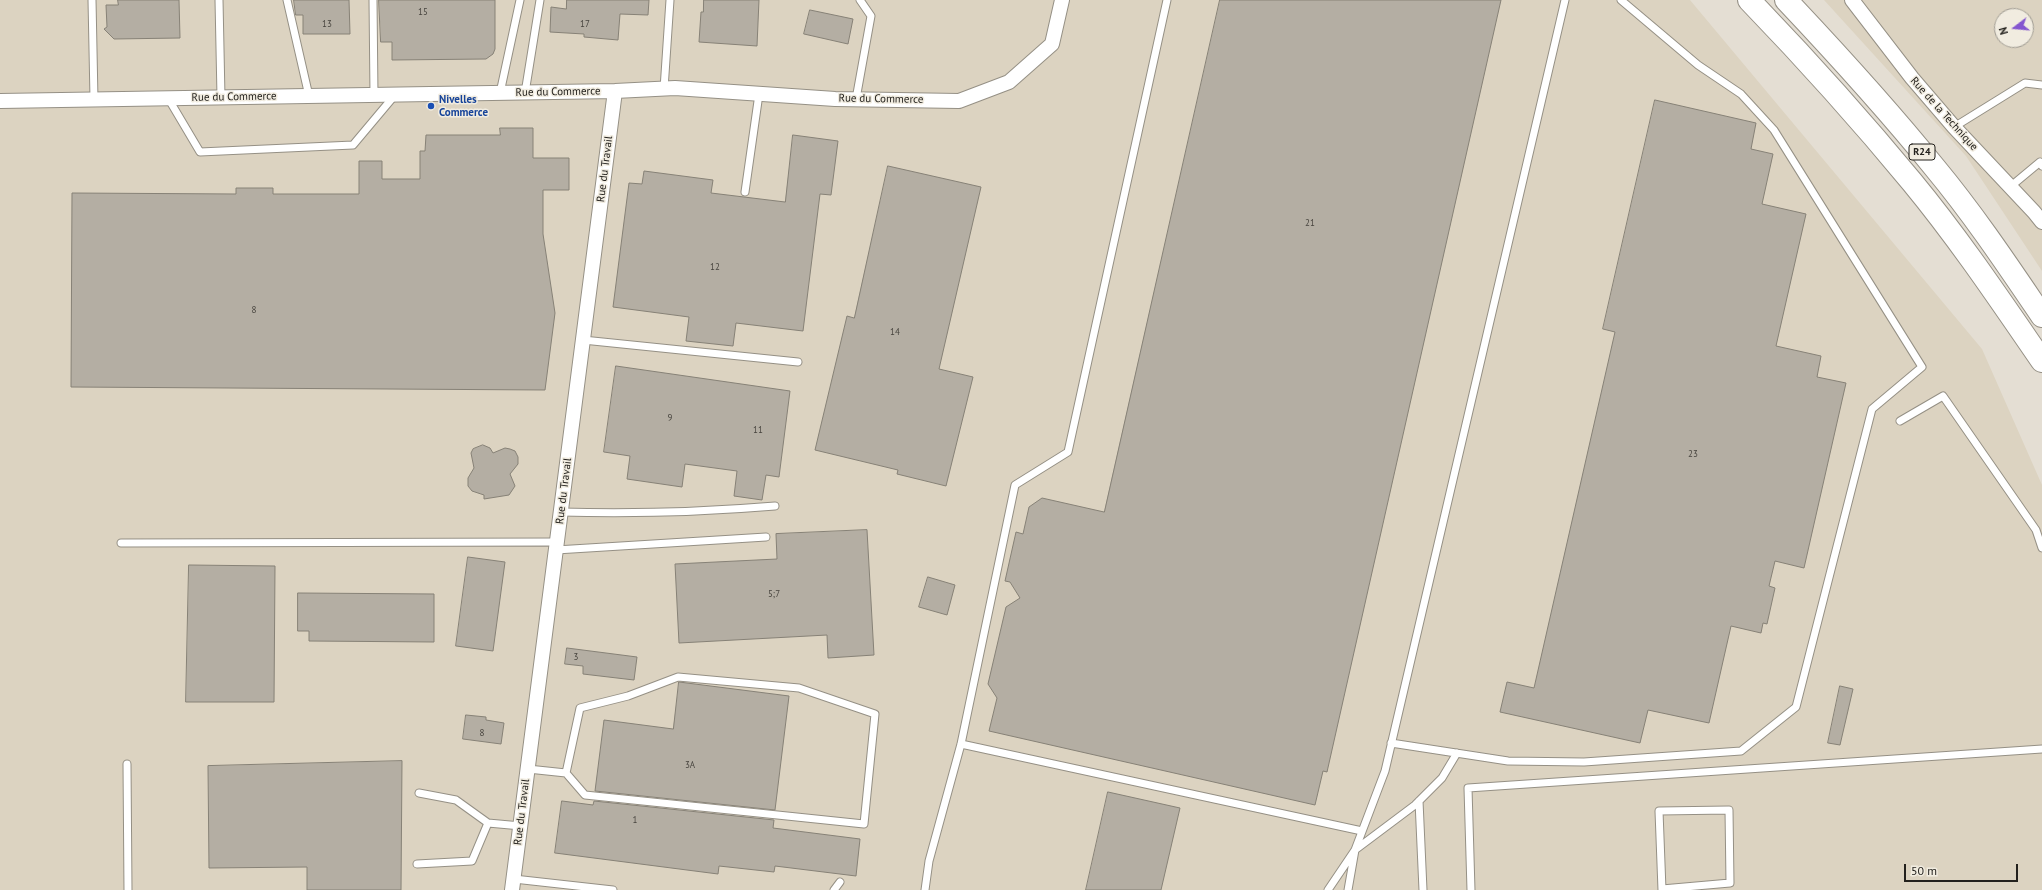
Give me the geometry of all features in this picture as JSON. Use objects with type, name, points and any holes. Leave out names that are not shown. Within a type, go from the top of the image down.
[{"type":"highway","name":"R24","points":[[1749,0],[1821,75],[1912,183],[1965,251],[2042,361]]},
{"type":"highway","name":"R24","points":[[1786,0],[1842,59],[1936,169],[1987,236],[2042,316]]},
{"type":"street","name":"Rue du Commerce","points":[[0,100],[615,92],[664,89],[856,99],[959,101],[1009,82],[1052,44],[1062,0]]},
{"type":"street","name":"Rue de la Technique","points":[[1852,0],[1912,78],[1954,127],[2042,222]]},
{"type":"street","name":"Rue du Travail","points":[[513,884],[615,92]]},
{"type":"lane","points":[[92,0],[94,99]]},
{"type":"lane","points":[[219,0],[221,97]]},
{"type":"lane","points":[[287,0],[309,96]]},
{"type":"lane","points":[[373,0],[374,95]]},
{"type":"lane","points":[[500,93],[520,0]]},
{"type":"lane","points":[[525,93],[540,0]]},
{"type":"lane","points":[[664,89],[670,0]]},
{"type":"lane","points":[[856,99],[870,16],[860,0]]},
{"type":"lane","points":[[925,890],[929,861],[961,744],[1015,485],[1068,452],[1167,0]]},
{"type":"lane","points":[[1348,890],[1355,850],[1385,771],[1392,743],[1565,0]]},
{"type":"lane","points":[[1392,743],[1508,761],[1584,762],[1741,751],[1796,707],[1872,409],[1922,367],[1774,130],[1741,94],[1698,65],[1621,0]]},
{"type":"lane","points":[[1954,127],[2025,83],[2042,85]]},
{"type":"lane","points":[[745,192],[759,94]]},
{"type":"lane","points":[[168,98],[200,152],[353,145],[395,95]]},
{"type":"lane","points":[[2010,187],[2041,163]]},
{"type":"lane","points":[[583,340],[798,362]]},
{"type":"lane","points":[[1900,421],[1943,396],[2036,530],[2042,548]]},
{"type":"lane","points":[[561,512],[627,514],[703,512],[775,506]]},
{"type":"lane","points":[[121,542],[557,546],[766,537]]},
{"type":"lane","points":[[528,769],[566,773],[585,795],[864,824],[875,714],[799,688],[678,677],[628,696],[580,708],[566,773]]},
{"type":"lane","points":[[961,744],[1362,831]]},
{"type":"lane","points":[[1471,890],[1468,788],[2042,749]]},
{"type":"lane","points":[[1328,890],[1355,850],[1419,801],[1442,778],[1457,753]]},
{"type":"lane","points":[[127,764],[128,890]]},
{"type":"lane","points":[[419,793],[456,800],[488,823],[521,826]]},
{"type":"lane","points":[[1419,801],[1423,890]]},
{"type":"lane","points":[[1729,810],[1730,883],[1662,889],[1659,811],[1729,810]]},
{"type":"lane","points":[[417,864],[472,861],[488,823]]},
{"type":"lane","points":[[834,890],[840,882]]},
{"type":"lane","points":[[513,884],[613,890]]},
{"type":"shaded area","points":[[0,0],[1690,0],[1982,349],[2042,485],[2042,890],[0,890]]},
{"type":"shaded area","points":[[1824,0],[2042,0],[2042,271],[1966,156]]},
{"type":"building","points":[[118,0],[179,0],[180,38],[114,39],[104,29],[107,27],[106,5],[118,5]]},
{"type":"building","points":[[294,0],[349,0],[350,34],[303,34],[303,15],[296,15]]},
{"type":"building","points":[[379,0],[495,0],[495,49],[493,54],[486,59],[392,60],[392,42],[381,42]]},
{"type":"building","points":[[567,0],[649,0],[648,15],[620,14],[618,40],[584,37],[584,34],[550,32],[551,7],[566,9]]},
{"type":"building","points":[[704,0],[759,0],[757,46],[699,42],[701,12],[703,12]]},
{"type":"building","points":[[1220,0],[1501,0],[1327,772],[1323,771],[1315,805],[989,731],[997,698],[988,684],[1006,607],[1020,598],[1010,582],[1005,581],[1016,532],[1023,534],[1029,507],[1042,498],[1104,512]]},
{"type":"building","points":[[810,10],[853,19],[848,44],[804,34]]},
{"type":"building","points":[[1655,100],[1756,123],[1751,149],[1773,154],[1762,204],[1806,214],[1776,346],[1821,356],[1817,377],[1846,383],[1804,568],[1775,561],[1769,586],[1775,588],[1767,624],[1763,623],[1761,633],[1731,626],[1709,723],[1648,710],[1640,743],[1500,712],[1507,682],[1534,688],[1615,332],[1603,329]]},
{"type":"building","points":[[500,128],[533,128],[533,158],[569,158],[569,190],[543,190],[543,234],[555,313],[545,390],[71,387],[72,193],[236,194],[236,188],[273,188],[273,194],[359,194],[359,161],[382,161],[382,179],[420,179],[420,151],[425,151],[426,135],[500,135]]},
{"type":"building","points":[[793,135],[838,141],[831,195],[820,194],[803,331],[736,323],[733,346],[686,341],[689,317],[613,307],[629,183],[642,184],[644,171],[713,180],[711,193],[785,202]]},
{"type":"building","points":[[888,166],[981,187],[939,369],[973,377],[946,486],[897,474],[898,470],[815,450],[847,316],[854,318]]},
{"type":"building","points":[[616,366],[790,391],[779,477],[766,475],[762,500],[734,496],[737,471],[685,464],[682,487],[627,479],[630,456],[604,452]]},
{"type":"building","points":[[483,445],[490,448],[493,453],[505,448],[515,451],[518,457],[518,464],[510,474],[515,486],[509,495],[484,499],[484,495],[472,491],[468,486],[468,478],[474,468],[471,453],[473,449]]},
{"type":"building","points":[[867,530],[874,655],[828,658],[827,635],[679,643],[675,564],[777,559],[776,534]]},
{"type":"building","points":[[468,557],[505,562],[493,651],[456,646]]},
{"type":"building","points":[[189,565],[275,566],[274,702],[186,702]]},
{"type":"building","points":[[928,577],[955,585],[947,615],[919,607]]},
{"type":"building","points":[[298,593],[434,594],[434,642],[309,641],[309,631],[298,631]]},
{"type":"building","points":[[567,648],[637,657],[634,680],[583,674],[583,666],[565,664]]},
{"type":"building","points":[[679,682],[789,696],[775,810],[595,791],[604,720],[673,729]]},
{"type":"building","points":[[1840,686],[1853,689],[1840,745],[1828,743]]},
{"type":"building","points":[[466,715],[486,717],[486,720],[504,723],[501,744],[463,739]]},
{"type":"building","points":[[402,761],[401,890],[307,890],[307,867],[209,868],[208,766]]},
{"type":"building","points":[[1108,792],[1180,808],[1161,890],[1086,890]]},
{"type":"building","points":[[562,801],[593,805],[594,801],[774,820],[773,828],[860,839],[856,876],[775,866],[774,872],[719,866],[718,874],[555,853]]},
{"type":"place","name":"Nivelles Commerce","points":[[431,106]]}]
